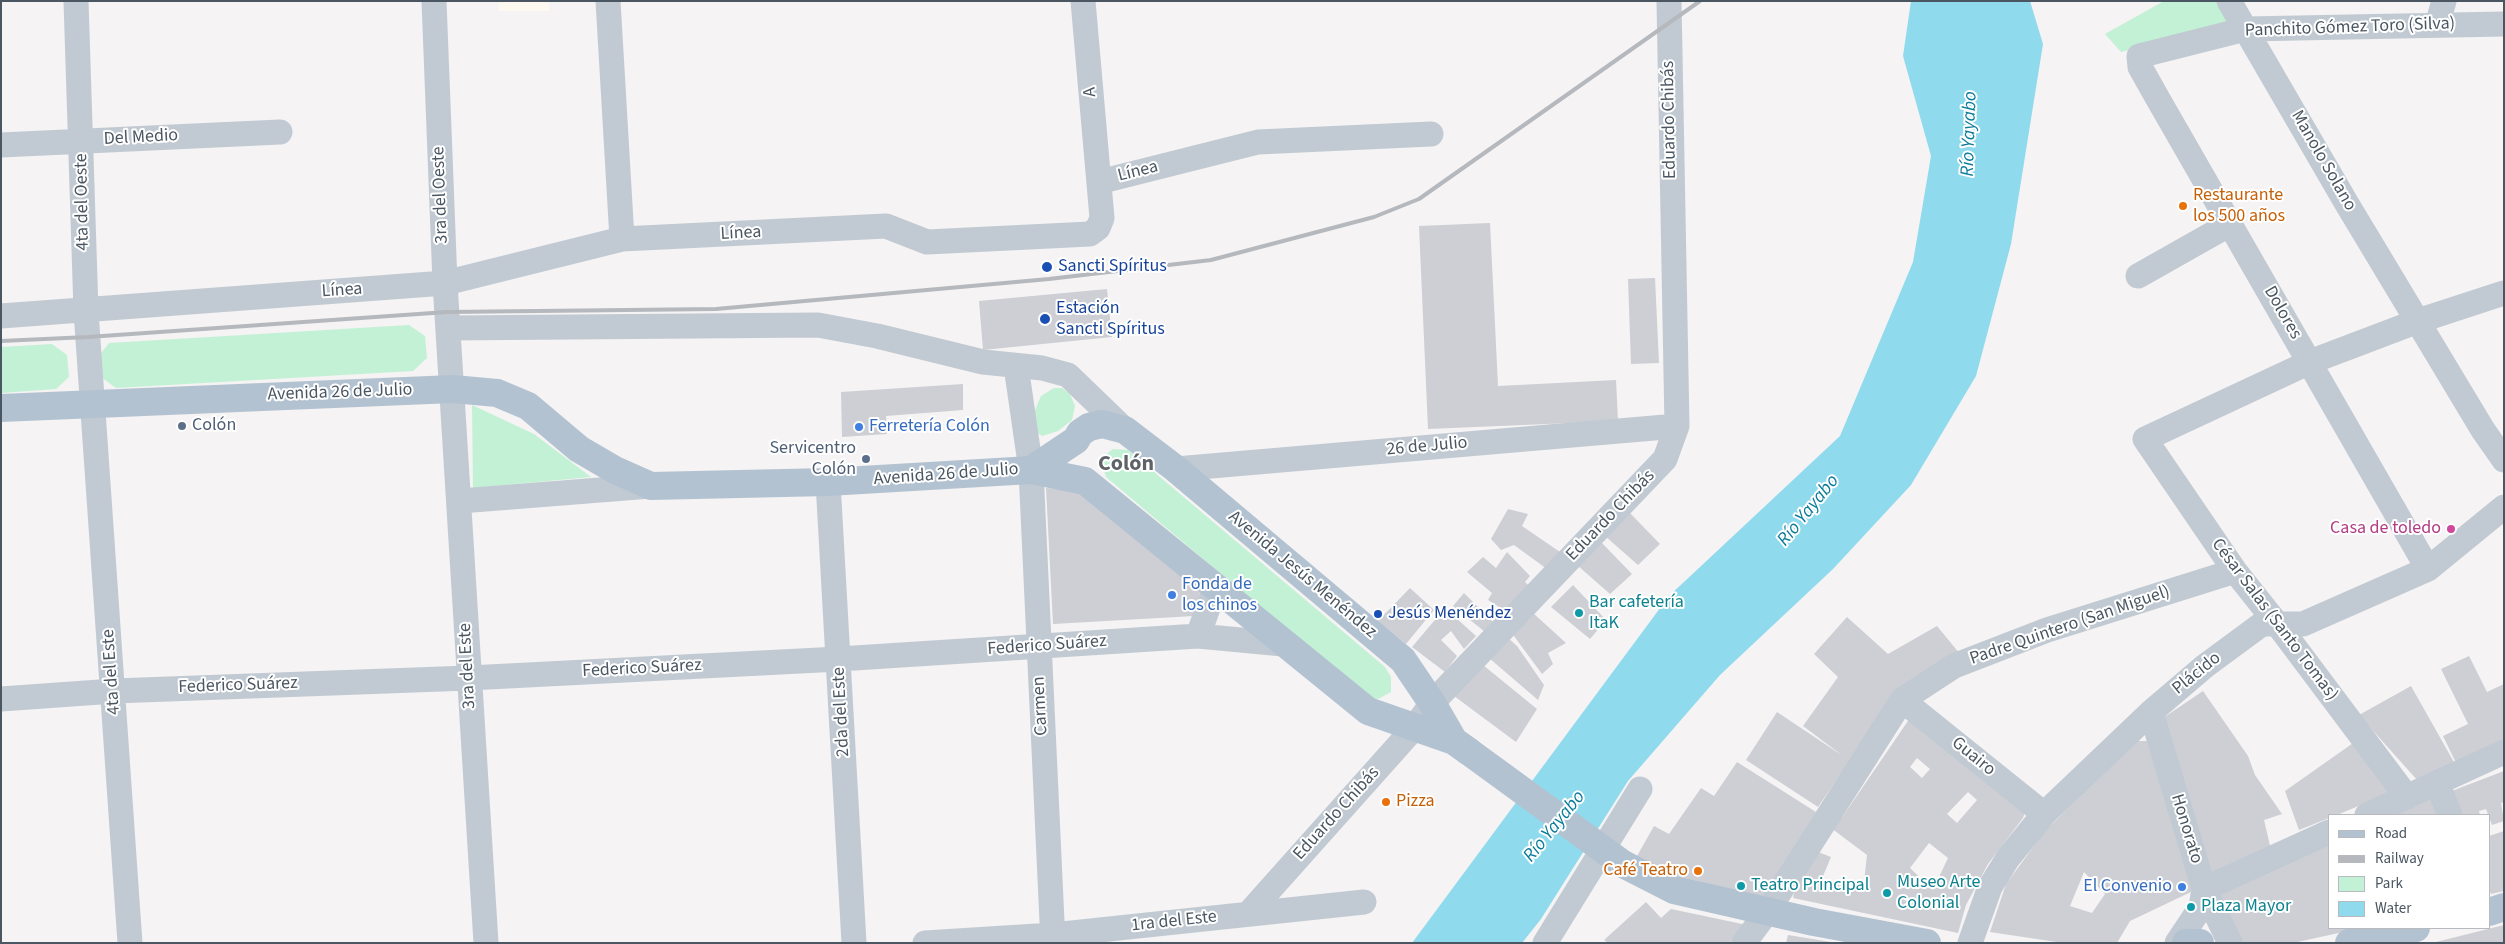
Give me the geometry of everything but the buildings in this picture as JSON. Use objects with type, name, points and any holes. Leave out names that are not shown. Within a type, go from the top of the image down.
[{"type":"main road","name":"Avenida 26 de Julio","points":[[1,408],[94,402],[453,389],[497,393],[528,406],[579,450],[615,470],[651,486],[828,482],[1031,470],[1085,480]]},
{"type":"main road","name":"Avenida Jesús Menéndez","points":[[1076,440],[1080,433],[1102,424],[1125,430],[1176,469],[1403,660],[1461,746]]},
{"type":"main road","name":"Avenida 26 de Julio","points":[[1031,470],[1076,440]]},
{"type":"main road","points":[[1076,440],[1077,457],[1085,480],[1283,644],[1368,711],[1461,746],[1623,864],[1674,890],[1766,912],[1927,943]]},
{"type":"main road","points":[[1368,711],[1383,715],[1393,714],[1406,704],[1409,681],[1403,660]]},
{"type":"main road","points":[[2490,911],[2504,907]]},
{"type":"main road","points":[[2362,941],[2412,929]]},
{"type":"main road","points":[[2186,943],[2200,943]]},
{"type":"street","name":"4ta del Oeste","points":[[76,1],[86,311],[94,402]]},
{"type":"street","name":"3ra del Oeste","points":[[434,1],[445,283],[453,389]]},
{"type":"street","points":[[608,1],[622,240]]},
{"type":"street","name":"A","points":[[1083,1],[1099,182]]},
{"type":"street","name":"Eduardo Chibás","points":[[1248,914],[1414,728],[1432,703],[1665,458],[1677,426],[1669,1]]},
{"type":"street","name":"Manolo Solano","points":[[2229,1],[2347,204],[2504,460]]},
{"type":"street","points":[[2437,25],[2444,1]]},
{"type":"street","name":"Panchito Gómez Toro (Silva)","points":[[2139,56],[2246,29],[2504,24]]},
{"type":"street","name":"Dolores","points":[[2139,56],[2140,66],[2145,75],[2428,569]]},
{"type":"street","name":"Del Medio","points":[[1,145],[280,132]]},
{"type":"street","name":"Línea","points":[[1,316],[445,283],[622,240],[886,226],[927,242],[1090,234],[1098,228],[1102,218],[1099,182],[1258,142],[1430,134]]},
{"type":"street","points":[[2138,276],[2230,224]]},
{"type":"street","points":[[2310,362],[2418,321],[2504,293]]},
{"type":"street","points":[[448,328],[818,325],[877,336],[984,362],[1016,366],[1031,470]]},
{"type":"street","name":"César Salas (Santo Tomas)","points":[[2310,362],[2145,439],[2235,571],[2408,797]]},
{"type":"street","name":"Avenida Jesús Menéndez","points":[[1016,366],[1042,368],[1068,375],[1125,430]]},
{"type":"street","name":"3ra del Este","points":[[453,389],[486,943]]},
{"type":"street","name":"4ta del Este","points":[[94,402],[130,943]]},
{"type":"street","name":"26 de Julio","points":[[1176,469],[1677,426]]},
{"type":"street","name":"Carmen","points":[[1031,470],[1053,939]]},
{"type":"street","name":"2da del Este","points":[[828,482],[854,943]]},
{"type":"street","name":"Avenida 26 de Julio","points":[[460,501],[651,486]]},
{"type":"street","name":"Plácido","points":[[1970,943],[1990,888],[2008,858],[2044,814],[2151,712],[2205,666],[2262,624],[2303,624],[2428,569],[2504,507]]},
{"type":"street","name":"Padre Quintero (San Miguel)","points":[[1744,943],[1766,912],[1902,700],[1954,666],[1971,659],[2048,630],[2235,571]]},
{"type":"street","points":[[1198,636],[1215,588]]},
{"type":"street","name":"Federico Suárez","points":[[1,699],[114,691],[469,678],[839,659],[1198,636],[1283,644]]},
{"type":"street","name":"Guairo","points":[[1902,700],[2044,814]]},
{"type":"street","name":"Honorato","points":[[2151,712],[2204,889],[2230,943]]},
{"type":"street","points":[[2369,814],[2504,752]]},
{"type":"street","points":[[2437,783],[2450,814]]},
{"type":"street","points":[[1545,943],[1640,789]]},
{"type":"street","points":[[2177,943],[2200,907],[2204,889],[2328,832]]},
{"type":"street","name":"1ra del Este","points":[[924,943],[1053,939],[1248,914],[1364,902]]},
{"type":"shaded area","points":[[499,1],[549,1],[549,11],[499,11]]},
{"type":"green space","points":[[2164,1],[2217,1],[2230,23],[2121,52],[2105,34]]},
{"type":"green space","points":[[409,325],[425,336],[427,358],[413,371],[116,388],[101,377],[99,356],[109,343]]},
{"type":"green space","points":[[52,344],[67,355],[69,377],[56,389],[1,393],[1,347]]},
{"type":"green space","points":[[1054,388],[1062,388],[1070,394],[1075,406],[1072,420],[1058,431],[1042,436],[1034,430],[1032,417],[1041,396]]},
{"type":"green space","points":[[472,405],[534,434],[591,477],[473,488]]},
{"type":"green space","points":[[1113,449],[1128,450],[1385,667],[1391,677],[1391,692],[1378,699],[1368,698],[1106,477],[1103,467],[1104,456]]},
{"type":"water","name":"Río Yayabo","points":[[1911,1],[2030,1],[2043,44],[2011,244],[1976,376],[1911,485],[1833,569],[1720,675],[1628,781],[1541,919],[1522,943],[1412,943],[1669,596],[1840,436],[1913,262],[1931,156],[1903,56]]},
{"type":"railway","points":[[1,341],[88,337],[447,312],[716,309],[1049,279],[1211,260],[1374,217],[1419,199],[1700,1]]},
{"type":"place","name":"Restaurante los 500 años","points":[[2183,206]]},
{"type":"place","name":"Sancti Spíritus","points":[[1047,267]]},
{"type":"place","name":"Estación Sancti Spíritus","points":[[1045,319]]},
{"type":"place","name":"Colón","points":[[182,426]]},
{"type":"place","name":"Ferretería Colón","points":[[859,427]]},
{"type":"place","name":"Servicentro Colón","points":[[866,459]]},
{"type":"place","name":"Casa de toledo","points":[[2451,529]]},
{"type":"place","name":"Fonda de los chinos","points":[[1172,595]]},
{"type":"place","name":"Bar cafetería ItaK","points":[[1579,613]]},
{"type":"place","name":"Jesús Menéndez","points":[[1378,614]]},
{"type":"place","name":"Pizza","points":[[1386,802]]},
{"type":"place","name":"Café Teatro","points":[[1698,871]]},
{"type":"place","name":"Teatro Principal","points":[[1741,886]]},
{"type":"place","name":"El Convenio","points":[[2182,887]]},
{"type":"place","name":"Museo Arte Colonial","points":[[1887,893]]},
{"type":"place","name":"Plaza Mayor","points":[[2191,907]]},
{"type":"district","name":"Colón","points":[[1126,465]]}]
